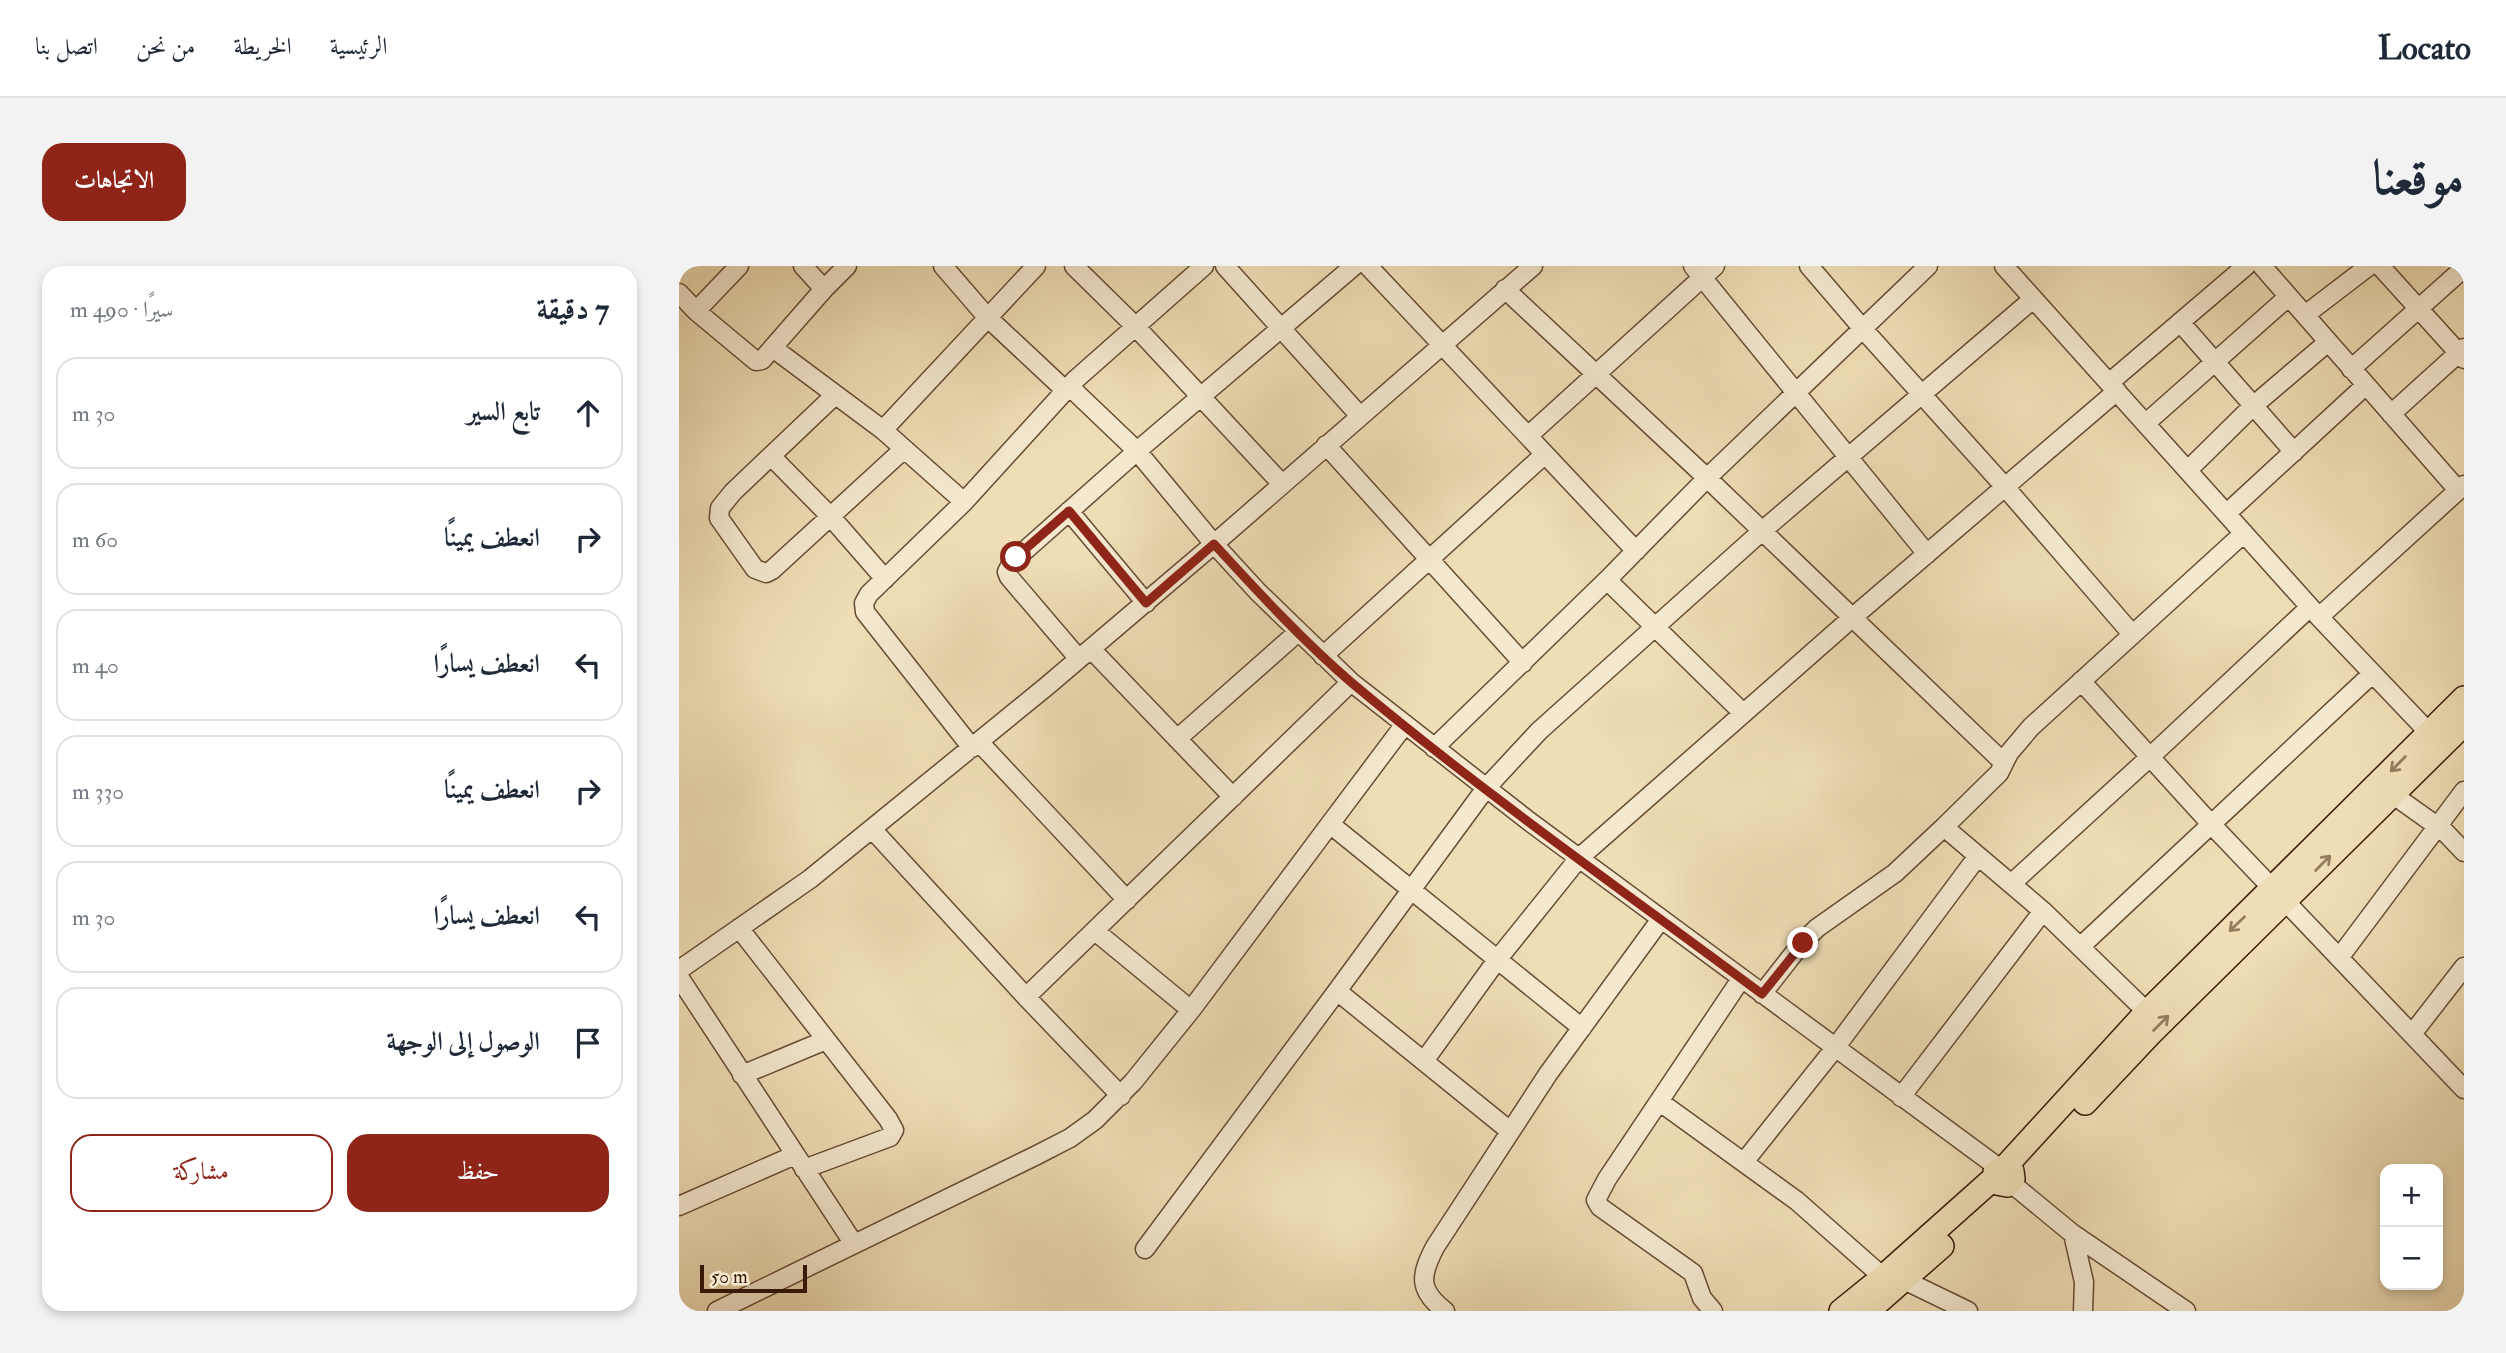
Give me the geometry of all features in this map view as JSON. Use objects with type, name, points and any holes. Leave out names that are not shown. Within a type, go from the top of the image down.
[{"type":"main road","points":[[2005,1177],[2147,1012],[2392,794],[2464,698]]},
{"type":"main road","points":[[1868,1311],[1894,1279],[2005,1177],[2150,1034],[2279,895],[2435,739],[2464,724]]},
{"type":"main road","points":[[1841,1311],[1894,1279]]},
{"type":"street","points":[[696,311],[739,266]]},
{"type":"street","points":[[803,266],[824,289]]},
{"type":"street","points":[[679,293],[752,360],[762,360],[847,266]]},
{"type":"street","points":[[943,266],[987,317],[1137,451],[1214,544],[1298,632],[1351,682],[1486,788],[1901,1097],[2005,1177],[2073,1234],[2186,1311]]},
{"type":"street","points":[[883,430],[1036,266]]},
{"type":"street","points":[[1074,266],[1135,326],[1282,484]]},
{"type":"street","points":[[1127,900],[976,745],[863,607],[866,599],[964,502],[1067,388],[1204,266]]},
{"type":"street","points":[[1226,266],[1360,416]]},
{"type":"street","points":[[1233,797],[1177,739],[1019,590],[1007,572],[1016,557],[1200,396],[1355,266]]},
{"type":"street","points":[[1368,266],[1636,551]]},
{"type":"street","points":[[679,970],[810,879],[976,745],[1146,603],[1531,266]]},
{"type":"street","points":[[1809,266],[2132,634]]},
{"type":"street","points":[[1434,748],[1607,580],[1707,478],[1928,266]]},
{"type":"street","points":[[2004,266],[2314,612],[2435,739]]},
{"type":"street","points":[[1424,1061],[1497,960],[1579,858],[2005,487],[2180,322],[2246,266]]},
{"type":"street","points":[[2011,884],[2314,612],[2461,488],[2391,414],[2262,266]]},
{"type":"street","points":[[2305,315],[2369,266]]},
{"type":"street","points":[[2379,266],[2417,310],[2462,354],[2391,414]]},
{"type":"street","points":[[2351,369],[2464,268]]},
{"type":"street","points":[[1528,436],[1703,270],[1795,394],[1927,554]]},
{"type":"street","points":[[1505,289],[2004,763]]},
{"type":"street","points":[[2146,424],[2288,297]]},
{"type":"street","points":[[1145,1249],[1486,788],[1556,715],[1654,627],[1921,393],[2033,299]]},
{"type":"street","points":[[2180,322],[2294,452]]},
{"type":"street","points":[[2188,470],[2253,406],[2328,342]]},
{"type":"street","points":[[773,348],[883,430],[964,502]]},
{"type":"street","points":[[2227,513],[2366,385]]},
{"type":"street","points":[[835,395],[733,492],[717,513],[755,569],[767,573],[772,570],[904,449]]},
{"type":"street","points":[[1326,445],[1523,663]]},
{"type":"street","points":[[1323,656],[1545,454]]},
{"type":"street","points":[[771,456],[831,517],[885,579]]},
{"type":"street","points":[[1069,511],[1146,603]]},
{"type":"street","points":[[1762,994],[1817,928],[1895,873],[1991,781],[2009,753],[2031,727],[2244,533]]},
{"type":"street","points":[[1607,580],[1743,713]]},
{"type":"street","points":[[1177,739],[1298,632]]},
{"type":"street","points":[[2081,946],[2372,674]]},
{"type":"street","points":[[2081,681],[2210,823],[2464,1089]]},
{"type":"street","points":[[1026,997],[1351,682]]},
{"type":"street","points":[[717,1311],[1070,1138],[1095,1120],[1121,1096],[1191,1010],[1405,724]]},
{"type":"street","points":[[2339,957],[2464,791]]},
{"type":"street","points":[[2392,794],[2438,826],[2464,852]]},
{"type":"street","points":[[1330,824],[1581,1028]]},
{"type":"street","points":[[1944,827],[2043,911],[2147,1012]]},
{"type":"street","points":[[872,829],[1121,1096]]},
{"type":"street","points":[[1744,1162],[1835,1048],[1978,856]]},
{"type":"street","points":[[1901,1097],[2043,911]]},
{"type":"street","points":[[1445,1311],[1426,1291],[1423,1275],[1427,1263],[1456,1212],[1510,1130],[1661,919]]},
{"type":"street","points":[[679,1206],[800,1162],[890,1137],[894,1130],[739,928]]},
{"type":"street","points":[[1095,931],[1191,1010]]},
{"type":"street","points":[[2412,1034],[2464,967]]},
{"type":"street","points":[[679,977],[854,1244]]},
{"type":"street","points":[[1713,1311],[1703,1301],[1693,1273],[1596,1203],[1602,1187],[1741,979]]},
{"type":"street","points":[[1337,991],[1510,1130]]},
{"type":"street","points":[[742,1075],[826,1040]]},
{"type":"street","points":[[1660,1102],[1744,1162],[1894,1279],[1968,1311]]},
{"type":"street","points":[[2073,1234],[2084,1282],[2083,1311]]},
{"type":"route","points":[[1016,557],[1069,511],[1146,603],[1214,544],[1258,592],[1351,682],[1530,822],[1762,994],[1803,943]]}]
